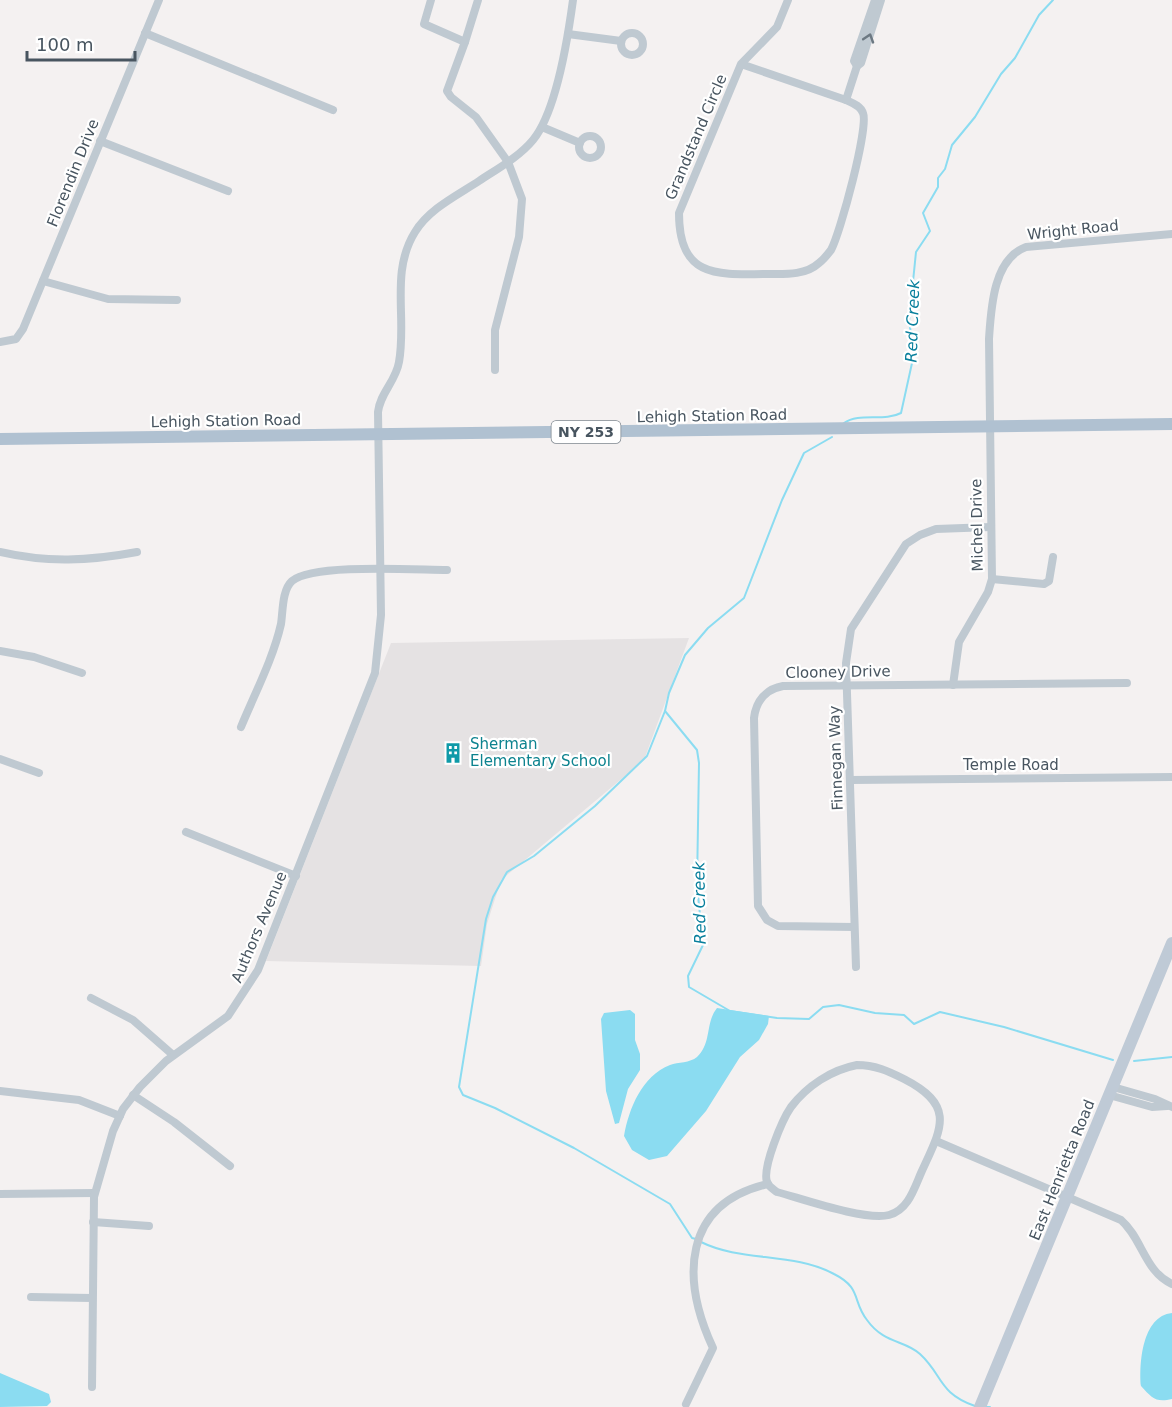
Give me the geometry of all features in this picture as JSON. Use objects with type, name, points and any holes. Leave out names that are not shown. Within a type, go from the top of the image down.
[{"type":"main road","name":"Lehigh Station Road","points":[[0,439],[1172,424]]},
{"type":"main road","name":"East Henrietta Road","points":[[981,1403],[1172,944]]},
{"type":"street","name":"Florendin Drive","points":[[0,342],[20,336],[159,0]]},
{"type":"street","points":[[431,0],[424,24],[465,42]]},
{"type":"street","points":[[478,0],[447,90],[451,97],[476,117],[508,162],[519,187],[523,211],[519,237],[497,317],[495,370]]},
{"type":"street","points":[[573,0],[568,33],[542,128],[580,143]]},
{"type":"street","name":"Grandstand Circle","points":[[741,64],[846,100],[860,107],[865,126],[841,224],[831,250],[818,265],[796,273],[722,275],[702,267],[686,254],[679,237],[679,213],[741,64],[777,27],[788,0]]},
{"type":"street","points":[[857,66],[854,60],[875,0]]},
{"type":"street","points":[[846,100],[857,66],[861,63],[881,0]]},
{"type":"street","points":[[145,33],[333,110]]},
{"type":"street","points":[[568,33],[621,42]]},
{"type":"street","name":"Authors Avenue","points":[[92,1387],[94,1193],[120,1116],[133,1095],[173,1055],[218,1025],[237,1006],[258,970],[375,673],[381,638],[379,405],[399,362],[401,273],[410,241],[421,224],[437,208],[508,162],[528,145],[542,128]]},
{"type":"street","points":[[100,141],[228,191]]},
{"type":"street","name":"Wright Road","points":[[990,427],[990,318],[1001,274],[1010,256],[1026,247],[1172,234]]},
{"type":"street","points":[[43,281],[108,299],[177,300]]},
{"type":"street","name":"Michel Drive","points":[[953,685],[959,642],[988,592],[992,579],[990,427]]},
{"type":"street","name":"Finnegan Way","points":[[856,968],[847,653],[851,629],[906,544],[936,529],[991,527]]},
{"type":"street","points":[[0,552],[32,558],[77,561],[137,552]]},
{"type":"street","points":[[992,579],[1044,584],[1049,581],[1053,557]]},
{"type":"street","points":[[242,727],[278,637],[285,594],[291,582],[317,573],[447,570]]},
{"type":"street","points":[[0,651],[34,657],[82,673]]},
{"type":"street","name":"Clooney Drive","points":[[854,927],[778,926],[763,916],[758,901],[754,718],[757,704],[768,691],[778,687],[848,685],[1127,683]]},
{"type":"street","points":[[0,759],[39,773]]},
{"type":"street","name":"Temple Road","points":[[851,780],[1172,777]]},
{"type":"street","points":[[186,832],[296,876]]},
{"type":"street","points":[[91,998],[133,1020],[173,1055]]},
{"type":"street","points":[[876,1066],[928,1093],[940,1116],[936,1142],[911,1197],[898,1211],[889,1215],[860,1214],[777,1192],[768,1184],[769,1161],[782,1122],[791,1108],[816,1083],[845,1067],[876,1066]]},
{"type":"street","points":[[0,1090],[79,1100],[120,1116]]},
{"type":"street","points":[[1111,1091],[1155,1099],[1170,1106]]},
{"type":"street","points":[[133,1095],[174,1122],[230,1166]]},
{"type":"street","points":[[936,1142],[1121,1220],[1134,1234],[1153,1270],[1172,1284]]},
{"type":"street","points":[[686,1404],[713,1347],[697,1302],[694,1282],[699,1242],[709,1218],[729,1198],[768,1184]]},
{"type":"street","points":[[0,1194],[94,1193]]},
{"type":"street","points":[[93,1222],[149,1227]]},
{"type":"street","points":[[31,1297],[92,1298]]},
{"type":"shaded area","points":[[689,638],[644,760],[501,880],[487,924],[481,966],[266,961],[391,643]]},
{"type":"water","points":[[717,1008],[769,1016],[768,1024],[759,1040],[740,1057],[706,1111],[667,1156],[649,1160],[632,1150],[624,1136],[633,1104],[644,1085],[660,1070],[697,1057],[705,1046],[711,1020]]},
{"type":"water","points":[[630,1010],[635,1014],[635,1040],[640,1054],[640,1070],[628,1089],[619,1123],[615,1124],[606,1091],[601,1019],[604,1013]]},
{"type":"water","points":[[1172,1313],[1172,1399],[1158,1400],[1141,1386],[1142,1354],[1144,1342],[1154,1323],[1162,1316]]},
{"type":"water","points":[[0,1373],[49,1394],[51,1402],[47,1406],[0,1407]]},
{"type":"waterway","name":"Red Creek","points":[[844,423],[857,418],[887,417],[901,413],[914,354],[909,321],[916,252],[930,231],[923,213],[938,187],[938,178],[945,169],[952,145],[975,117],[1001,74],[1015,58],[1039,15],[1053,0]]},
{"type":"waterway","name":"Red Creek","points":[[832,437],[804,453],[782,500],[744,598],[708,628],[685,655],[669,693],[665,711],[697,750],[699,763],[697,885],[703,945],[688,976],[689,987],[730,1011],[777,1018],[809,1019],[823,1007],[839,1005],[875,1013],[904,1015],[914,1024],[940,1012],[1004,1027],[1113,1060]]},
{"type":"waterway","points":[[665,711],[647,756],[595,806],[534,856],[507,872],[493,897],[486,919],[459,1087],[463,1095],[495,1108],[574,1148],[670,1204],[692,1238],[696,1239]]},
{"type":"waterway","name":"Red Creek","points":[[1134,1061],[1172,1057]]},
{"type":"waterway","points":[[701,1242],[733,1252],[784,1259],[818,1267],[843,1279],[853,1290],[862,1313],[874,1328],[887,1338],[908,1346],[920,1354],[947,1389],[963,1401],[975,1406]]},
{"type":"waterway","points":[[984,1407],[990,1407]]},
{"type":"place","name":"Sherman Elementary School","points":[[453,753]]}]
